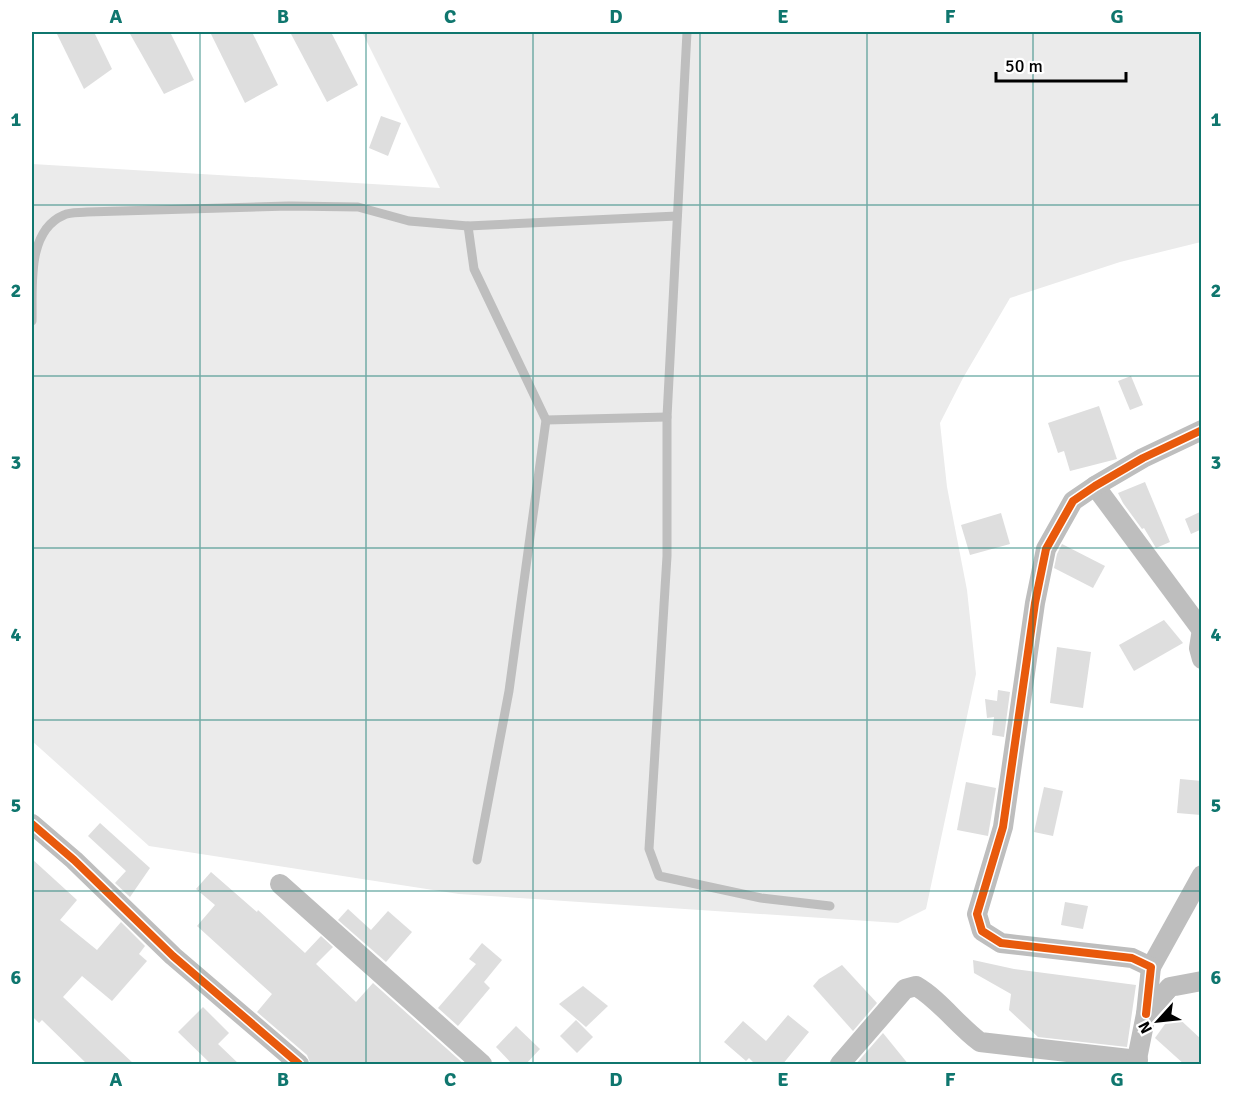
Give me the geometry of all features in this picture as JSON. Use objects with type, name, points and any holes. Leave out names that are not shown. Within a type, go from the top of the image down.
[{"type":"street","points":[[1151,967],[1132,958],[1001,943],[982,932],[977,914],[1003,827],[1035,603],[1046,549],[1073,501],[1143,458],[1202,430]]},
{"type":"street","points":[[1095,486],[1201,629],[1199,648],[1202,659]]},
{"type":"street","points":[[32,824],[74,860],[173,956],[299,1065]]},
{"type":"street","points":[[840,1065],[905,989],[916,986],[927,993],[964,1030],[980,1042],[1137,1062],[1146,1014],[1151,967],[1202,875]]},
{"type":"street","points":[[280,884],[482,1065]]},
{"type":"street","points":[[1146,1014],[1170,987],[1202,981]]},
{"type":"lane","points":[[687,32],[667,417],[666,556],[649,849],[660,876],[761,898],[830,906]]},
{"type":"lane","points":[[32,321],[34,268],[38,244],[46,227],[64,215],[87,212],[277,206],[358,207],[409,220],[468,226],[677,216]]},
{"type":"lane","points":[[468,226],[474,270],[546,420],[509,691],[477,860]]},
{"type":"lane","points":[[546,420],[667,417]]},
{"type":"shaded area","points":[[362,32],[1201,32],[1201,242],[1120,262],[1010,298],[963,378],[940,423],[947,487],[967,590],[976,674],[926,909],[898,923],[459,894],[149,846],[32,741],[32,164],[440,188]]},
{"type":"building","points":[[56,32],[94,32],[112,69],[84,89]]},
{"type":"building","points":[[129,32],[170,32],[194,80],[164,94]]},
{"type":"building","points":[[210,32],[252,32],[278,85],[245,103]]},
{"type":"building","points":[[290,32],[331,32],[358,85],[327,102]]},
{"type":"building","points":[[381,116],[401,123],[388,156],[369,148]]},
{"type":"building","points":[[1131,376],[1143,405],[1130,410],[1118,381]]},
{"type":"building","points":[[1099,406],[1117,459],[1070,471],[1064,451],[1058,453],[1048,423]]},
{"type":"building","points":[[1145,482],[1170,542],[1156,548],[1118,493]]},
{"type":"building","points":[[1202,511],[1202,529],[1191,534],[1185,519]]},
{"type":"building","points":[[1001,513],[1010,544],[970,555],[961,525]]},
{"type":"building","points":[[1062,544],[1105,566],[1093,588],[1054,568]]},
{"type":"building","points":[[1164,620],[1183,643],[1134,671],[1119,645]]},
{"type":"building","points":[[1057,647],[1091,652],[1083,708],[1050,703]]},
{"type":"building","points":[[998,690],[1010,692],[1004,737],[992,735],[994,717],[987,718],[985,699],[997,701]]},
{"type":"building","points":[[1180,779],[1202,781],[1201,815],[1177,813]]},
{"type":"building","points":[[966,782],[996,788],[988,836],[957,830]]},
{"type":"building","points":[[1044,787],[1063,791],[1053,836],[1034,832]]},
{"type":"building","points":[[100,823],[150,868],[130,897],[115,883],[126,871],[88,836]]},
{"type":"building","points":[[32,859],[77,900],[60,920],[97,950],[121,922],[145,946],[139,954],[147,961],[112,1001],[82,976],[63,997],[135,1065],[88,1065],[42,1020],[39,1023],[32,1016]]},
{"type":"building","points":[[211,872],[257,912],[258,910],[305,953],[321,936],[333,947],[316,964],[356,1002],[373,983],[465,1065],[311,1065],[307,1055],[257,1012],[272,994],[197,926],[215,905],[196,889]]},
{"type":"building","points":[[1065,902],[1088,906],[1083,929],[1061,925]]},
{"type":"building","points":[[348,909],[371,930],[388,911],[412,932],[386,962],[338,920]]},
{"type":"building","points":[[482,943],[502,960],[484,982],[490,988],[458,1026],[438,1008],[476,964],[469,959]]},
{"type":"building","points":[[973,960],[1014,969],[1136,985],[1127,1047],[1038,1037],[1009,1010],[1011,994],[974,973]]},
{"type":"building","points":[[842,965],[877,1003],[853,1031],[813,986],[819,979]]},
{"type":"building","points":[[583,986],[608,1006],[586,1027],[559,1004]]},
{"type":"building","points":[[203,1007],[229,1033],[218,1044],[240,1065],[212,1065],[178,1032]]},
{"type":"building","points":[[1173,1013],[1202,1040],[1202,1065],[1185,1065],[1155,1038]]},
{"type":"building","points":[[788,1015],[809,1032],[782,1065],[756,1065],[749,1058],[746,1061],[724,1042],[743,1021],[766,1041]]},
{"type":"building","points":[[576,1020],[593,1037],[577,1053],[560,1036]]},
{"type":"building","points":[[516,1026],[540,1049],[525,1065],[513,1065],[496,1047]]},
{"type":"building","points":[[883,1033],[909,1065],[855,1065]]},
{"type":"cycle path","points":[[1146,1014],[1151,967],[1132,958],[1001,943],[982,931],[977,914],[1003,827],[1035,603],[1046,549],[1073,501],[1143,458],[1202,430]]},
{"type":"cycle path","points":[[32,824],[74,860],[173,956],[299,1064]]}]
